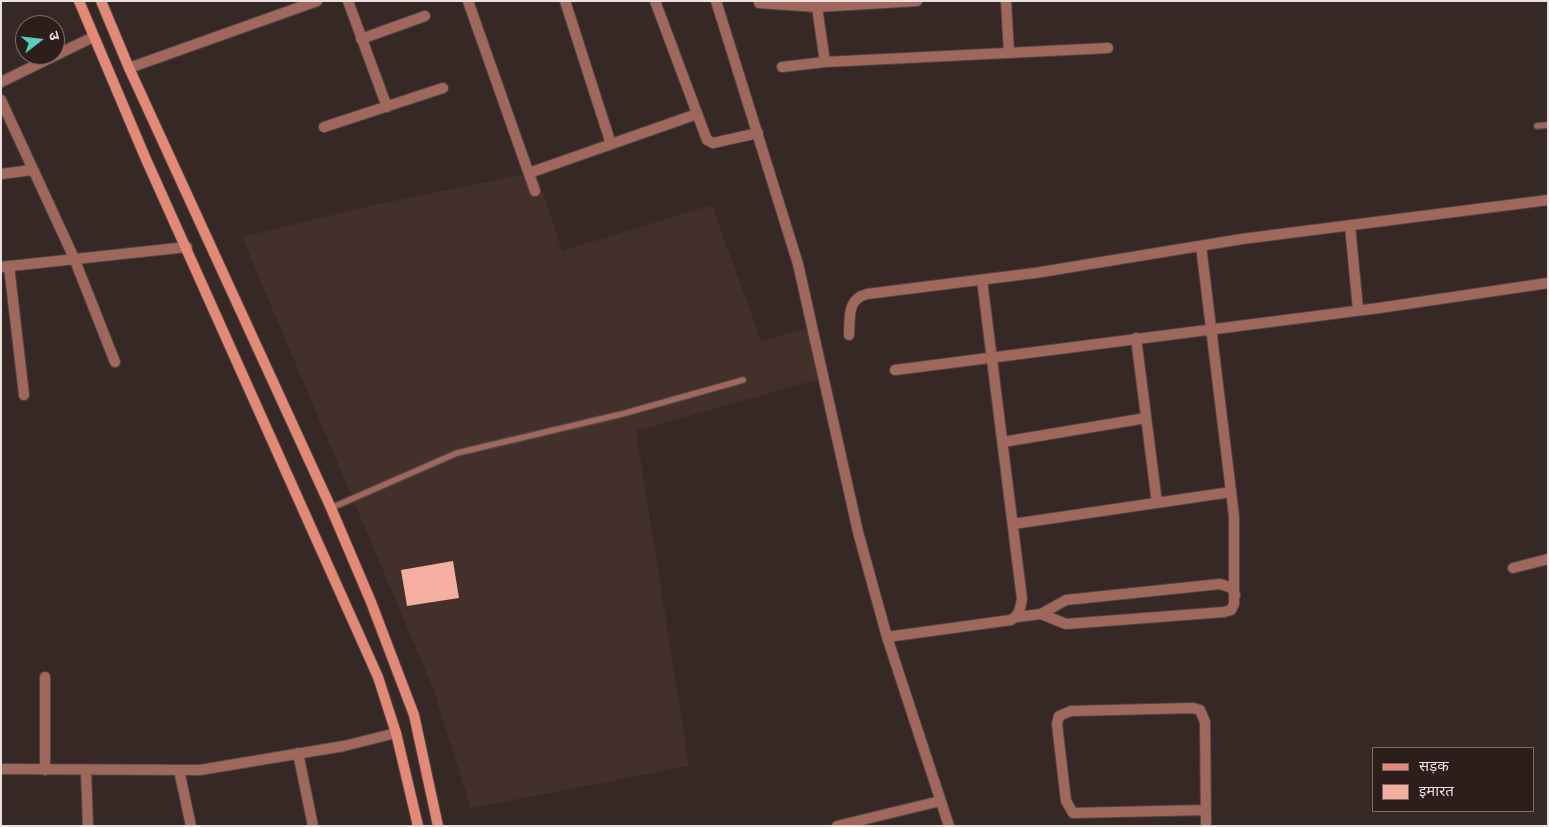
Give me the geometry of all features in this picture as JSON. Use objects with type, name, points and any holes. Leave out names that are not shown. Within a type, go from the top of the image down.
[{"type":"main road","points":[[79,1],[93,37],[378,677],[396,733],[418,826]]},
{"type":"main road","points":[[101,1],[129,68],[330,508],[394,660],[414,715],[438,826]]},
{"type":"street","points":[[129,68],[317,1]]},
{"type":"street","points":[[348,1],[386,107]]},
{"type":"street","points":[[468,1],[535,191]]},
{"type":"street","points":[[565,1],[611,144]]},
{"type":"street","points":[[655,1],[705,136],[709,142],[758,134]]},
{"type":"street","points":[[716,1],[798,264],[858,532],[887,637],[949,826]]},
{"type":"street","points":[[759,3],[817,7],[836,4],[917,1]]},
{"type":"street","points":[[1006,1],[1009,53]]},
{"type":"street","points":[[817,7],[826,62]]},
{"type":"street","points":[[362,39],[425,16]]},
{"type":"street","points":[[1,82],[93,37]]},
{"type":"street","points":[[782,67],[826,62],[1108,48]]},
{"type":"street","points":[[324,127],[443,88]]},
{"type":"street","points":[[1,100],[74,258],[115,362]]},
{"type":"street","points":[[529,173],[697,114]]},
{"type":"street","points":[[1,174],[32,170]]},
{"type":"street","points":[[849,335],[853,302],[862,295],[982,280],[1201,246],[1548,200]]},
{"type":"street","points":[[1350,226],[1358,309]]},
{"type":"street","points":[[1041,614],[1066,624],[1231,610],[1236,595],[1234,516],[1201,246]]},
{"type":"street","points":[[24,394],[5,266],[187,247]]},
{"type":"street","points":[[982,280],[1022,599],[1017,617]]},
{"type":"street","points":[[895,370],[1548,283]]},
{"type":"street","points":[[1136,338],[1157,503]]},
{"type":"street","points":[[1003,442],[1146,418]]},
{"type":"street","points":[[1013,524],[1231,492]]},
{"type":"street","points":[[1513,568],[1548,559]]},
{"type":"street","points":[[887,637],[1011,620],[1017,617],[1041,614],[1066,600],[1220,584],[1232,588],[1236,595]]},
{"type":"street","points":[[45,677],[45,770]]},
{"type":"street","points":[[1206,810],[1073,813],[1068,807],[1066,800],[1057,724],[1058,716],[1071,711],[1192,708],[1200,710],[1206,722],[1206,810],[1206,826]]},
{"type":"street","points":[[1,769],[86,771],[200,770],[344,746],[396,733]]},
{"type":"street","points":[[298,753],[313,826]]},
{"type":"street","points":[[179,770],[191,826]]},
{"type":"street","points":[[86,771],[88,826]]},
{"type":"street","points":[[837,826],[940,801]]},
{"type":"lane","points":[[1537,126],[1548,125]]},
{"type":"lane","points":[[330,508],[457,453],[622,414],[742,380]]},
{"type":"shaded area","points":[[536,172],[562,251],[712,205],[761,341],[809,328],[823,378],[636,431],[689,766],[471,808],[432,686],[242,237],[374,205]]},
{"type":"building","points":[[453,561],[459,598],[407,606],[401,570]]}]
